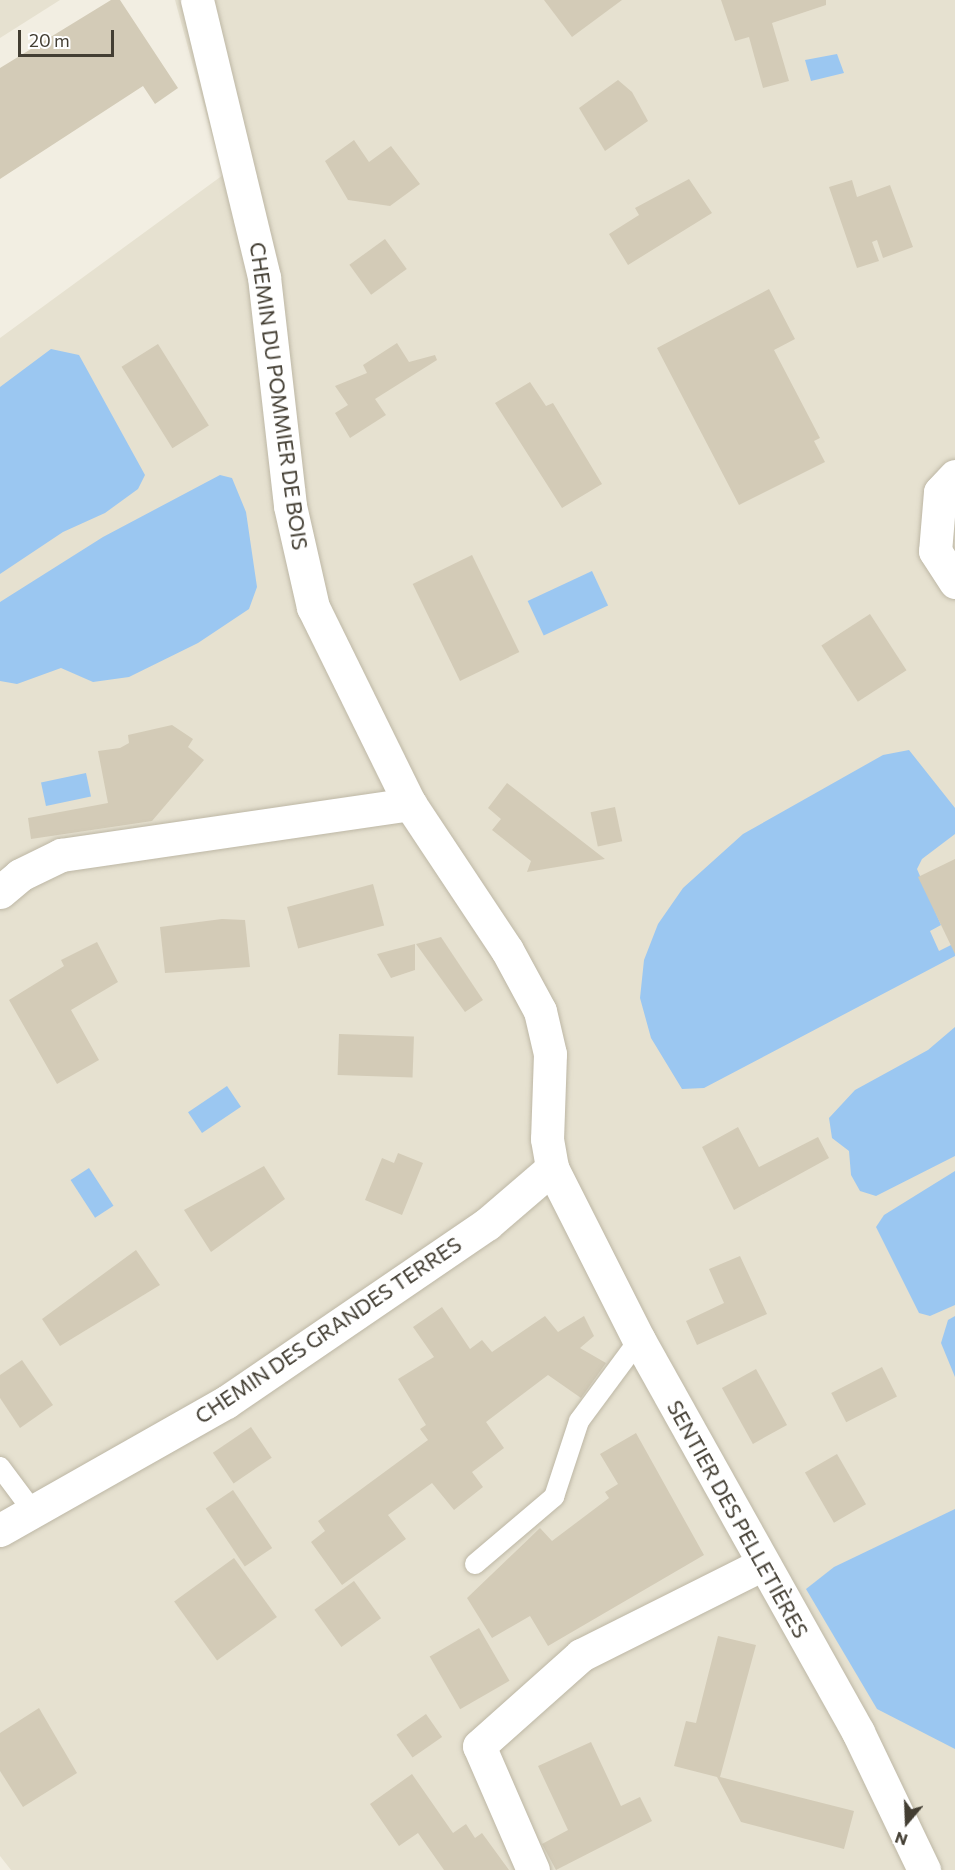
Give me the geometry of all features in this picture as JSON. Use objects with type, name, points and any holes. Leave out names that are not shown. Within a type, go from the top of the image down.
[{"type":"street","name":"CHEMIN DU POMMIER DE BOIS","points":[[197,0],[264,277],[290,506],[312,607],[410,804],[507,950],[540,1011],[550,1054],[548,1139],[552,1168]]},
{"type":"street","points":[[955,476],[940,492],[934,551],[955,582]]},
{"type":"street","points":[[0,892],[20,875],[61,855],[410,804]]},
{"type":"street","name":"SENTIER DES PELLETIÈRES","points":[[552,1168],[639,1340],[858,1732],[924,1870]]},
{"type":"street","name":"CHEMIN DES GRANDES TERRES","points":[[0,1530],[226,1402],[487,1224],[552,1168]]},
{"type":"street","points":[[533,1870],[479,1746],[581,1655],[763,1564]]},
{"type":"lane","points":[[475,1564],[554,1497],[579,1421],[639,1340]]},
{"type":"lane","points":[[0,1467],[32,1510]]},
{"type":"shaded area","points":[[0,0],[60,0],[0,38]]},
{"type":"shaded area","points":[[175,0],[955,0],[955,1870],[11,1870],[0,1856],[0,338],[223,175]]},
{"type":"water","points":[[837,54],[844,73],[811,81],[805,60]]},
{"type":"water","points":[[51,349],[79,355],[145,475],[138,489],[105,513],[63,532],[0,574],[0,387]]},
{"type":"water","points":[[220,475],[232,478],[246,512],[257,587],[249,609],[198,643],[129,677],[93,682],[61,668],[17,684],[0,681],[0,602],[103,537]]},
{"type":"water","points":[[592,571],[608,605],[544,635],[528,601]]},
{"type":"water","points":[[909,750],[955,808],[955,834],[922,859],[917,869],[941,925],[930,931],[939,951],[955,943],[955,956],[704,1088],[682,1089],[651,1038],[640,998],[644,960],[658,924],[683,888],[743,834],[883,755]]},
{"type":"water","points":[[86,773],[91,796],[46,806],[41,783]]},
{"type":"water","points":[[955,1027],[955,1156],[876,1196],[860,1191],[851,1175],[849,1151],[832,1138],[829,1118],[855,1090],[928,1050]]},
{"type":"water","points":[[227,1086],[241,1107],[202,1133],[188,1112]]},
{"type":"water","points":[[89,1168],[114,1206],[95,1218],[71,1180]]},
{"type":"water","points":[[955,1171],[955,1305],[930,1316],[919,1313],[876,1227],[884,1215]]},
{"type":"water","points":[[955,1316],[955,1377],[941,1343],[948,1320]]},
{"type":"water","points":[[955,1509],[955,1749],[877,1709],[806,1589],[834,1567]]},
{"type":"building","points":[[111,0],[120,0],[178,88],[155,104],[143,86],[0,179],[0,68]]},
{"type":"building","points":[[544,0],[622,0],[572,37]]},
{"type":"building","points":[[721,0],[826,0],[826,5],[772,23],[789,81],[763,88],[749,37],[735,41]]},
{"type":"building","points":[[618,80],[632,92],[648,121],[605,151],[579,108]]},
{"type":"building","points":[[354,140],[369,162],[391,146],[420,184],[390,206],[348,200],[325,161]]},
{"type":"building","points":[[689,179],[712,213],[628,265],[609,234],[639,215],[635,208]]},
{"type":"building","points":[[852,180],[857,197],[890,185],[913,247],[883,258],[877,240],[872,242],[879,261],[857,268],[829,187]]},
{"type":"building","points":[[385,239],[407,269],[371,295],[349,265]]},
{"type":"building","points":[[769,289],[795,339],[774,350],[820,438],[814,441],[825,462],[739,505],[657,348]]},
{"type":"building","points":[[397,343],[409,362],[435,355],[437,360],[375,399],[386,415],[350,438],[335,413],[348,405],[335,386],[367,373],[363,365]]},
{"type":"building","points":[[158,344],[209,425],[172,448],[122,367]]},
{"type":"building","points":[[530,382],[546,406],[553,403],[602,484],[562,508],[495,403]]},
{"type":"building","points":[[472,555],[519,652],[460,681],[413,584]]},
{"type":"building","points":[[870,614],[906,670],[858,702],[821,646]]},
{"type":"building","points":[[172,725],[193,739],[188,747],[204,760],[152,821],[31,839],[28,818],[108,803],[98,751],[120,748],[129,743],[128,735]]},
{"type":"building","points":[[507,783],[605,859],[527,872],[531,861],[492,830],[501,819],[488,808]]},
{"type":"building","points":[[615,807],[622,841],[598,846],[591,812]]},
{"type":"building","points":[[955,859],[955,954],[918,877]]},
{"type":"building","points":[[373,884],[384,926],[298,949],[287,907]]},
{"type":"building","points":[[222,919],[245,920],[250,967],[165,973],[160,927]]},
{"type":"building","points":[[441,937],[483,1000],[465,1012],[416,944]]},
{"type":"building","points":[[97,942],[118,982],[71,1010],[99,1060],[57,1084],[9,1000],[64,966],[61,960]]},
{"type":"building","points":[[415,944],[415,970],[391,978],[377,954]]},
{"type":"building","points":[[339,1034],[414,1037],[413,1078],[338,1075]]},
{"type":"building","points":[[738,1127],[759,1167],[818,1137],[829,1158],[734,1210],[702,1147]]},
{"type":"building","points":[[398,1153],[423,1163],[402,1215],[365,1200],[382,1158],[394,1163]]},
{"type":"building","points":[[264,1166],[285,1199],[211,1252],[184,1210]]},
{"type":"building","points":[[136,1250],[160,1285],[60,1346],[42,1319]]},
{"type":"building","points":[[740,1256],[767,1314],[697,1345],[686,1321],[724,1303],[709,1269]]},
{"type":"building","points":[[442,1307],[470,1349],[482,1340],[492,1352],[545,1316],[558,1332],[584,1316],[594,1336],[580,1348],[606,1363],[581,1398],[548,1375],[486,1422],[504,1448],[472,1472],[483,1487],[454,1510],[432,1483],[388,1515],[406,1539],[342,1585],[311,1542],[325,1531],[318,1521],[428,1440],[420,1429],[426,1425],[398,1379],[434,1357],[413,1327]]},
{"type":"building","points":[[22,1360],[53,1405],[20,1428],[0,1398],[0,1375]]},
{"type":"building","points":[[882,1367],[897,1396],[846,1422],[831,1393]]},
{"type":"building","points":[[756,1369],[787,1425],[753,1444],[722,1388]]},
{"type":"building","points":[[251,1427],[272,1458],[234,1483],[213,1453]]},
{"type":"building","points":[[636,1433],[704,1555],[548,1646],[530,1616],[492,1638],[467,1598],[540,1528],[552,1541],[609,1498],[605,1492],[618,1484],[600,1454]]},
{"type":"building","points":[[837,1454],[866,1504],[834,1523],[805,1472]]},
{"type":"building","points":[[233,1490],[272,1548],[245,1566],[206,1508]]},
{"type":"building","points":[[234,1558],[277,1617],[217,1661],[174,1601]]},
{"type":"building","points":[[354,1581],[381,1618],[341,1647],[314,1610]]},
{"type":"building","points":[[479,1628],[510,1681],[460,1709],[430,1656]]},
{"type":"building","points":[[718,1636],[756,1645],[720,1777],[854,1811],[844,1849],[741,1822],[717,1777],[674,1766],[686,1721],[696,1723]]},
{"type":"building","points":[[39,1708],[77,1773],[23,1807],[0,1771],[0,1733]]},
{"type":"building","points":[[426,1714],[442,1737],[413,1758],[397,1735]]},
{"type":"building","points":[[591,1742],[621,1806],[640,1797],[652,1821],[556,1870],[542,1844],[568,1830],[538,1766]]},
{"type":"building","points":[[412,1774],[453,1833],[466,1824],[475,1838],[482,1833],[509,1870],[444,1870],[418,1833],[399,1846],[370,1804]]}]
